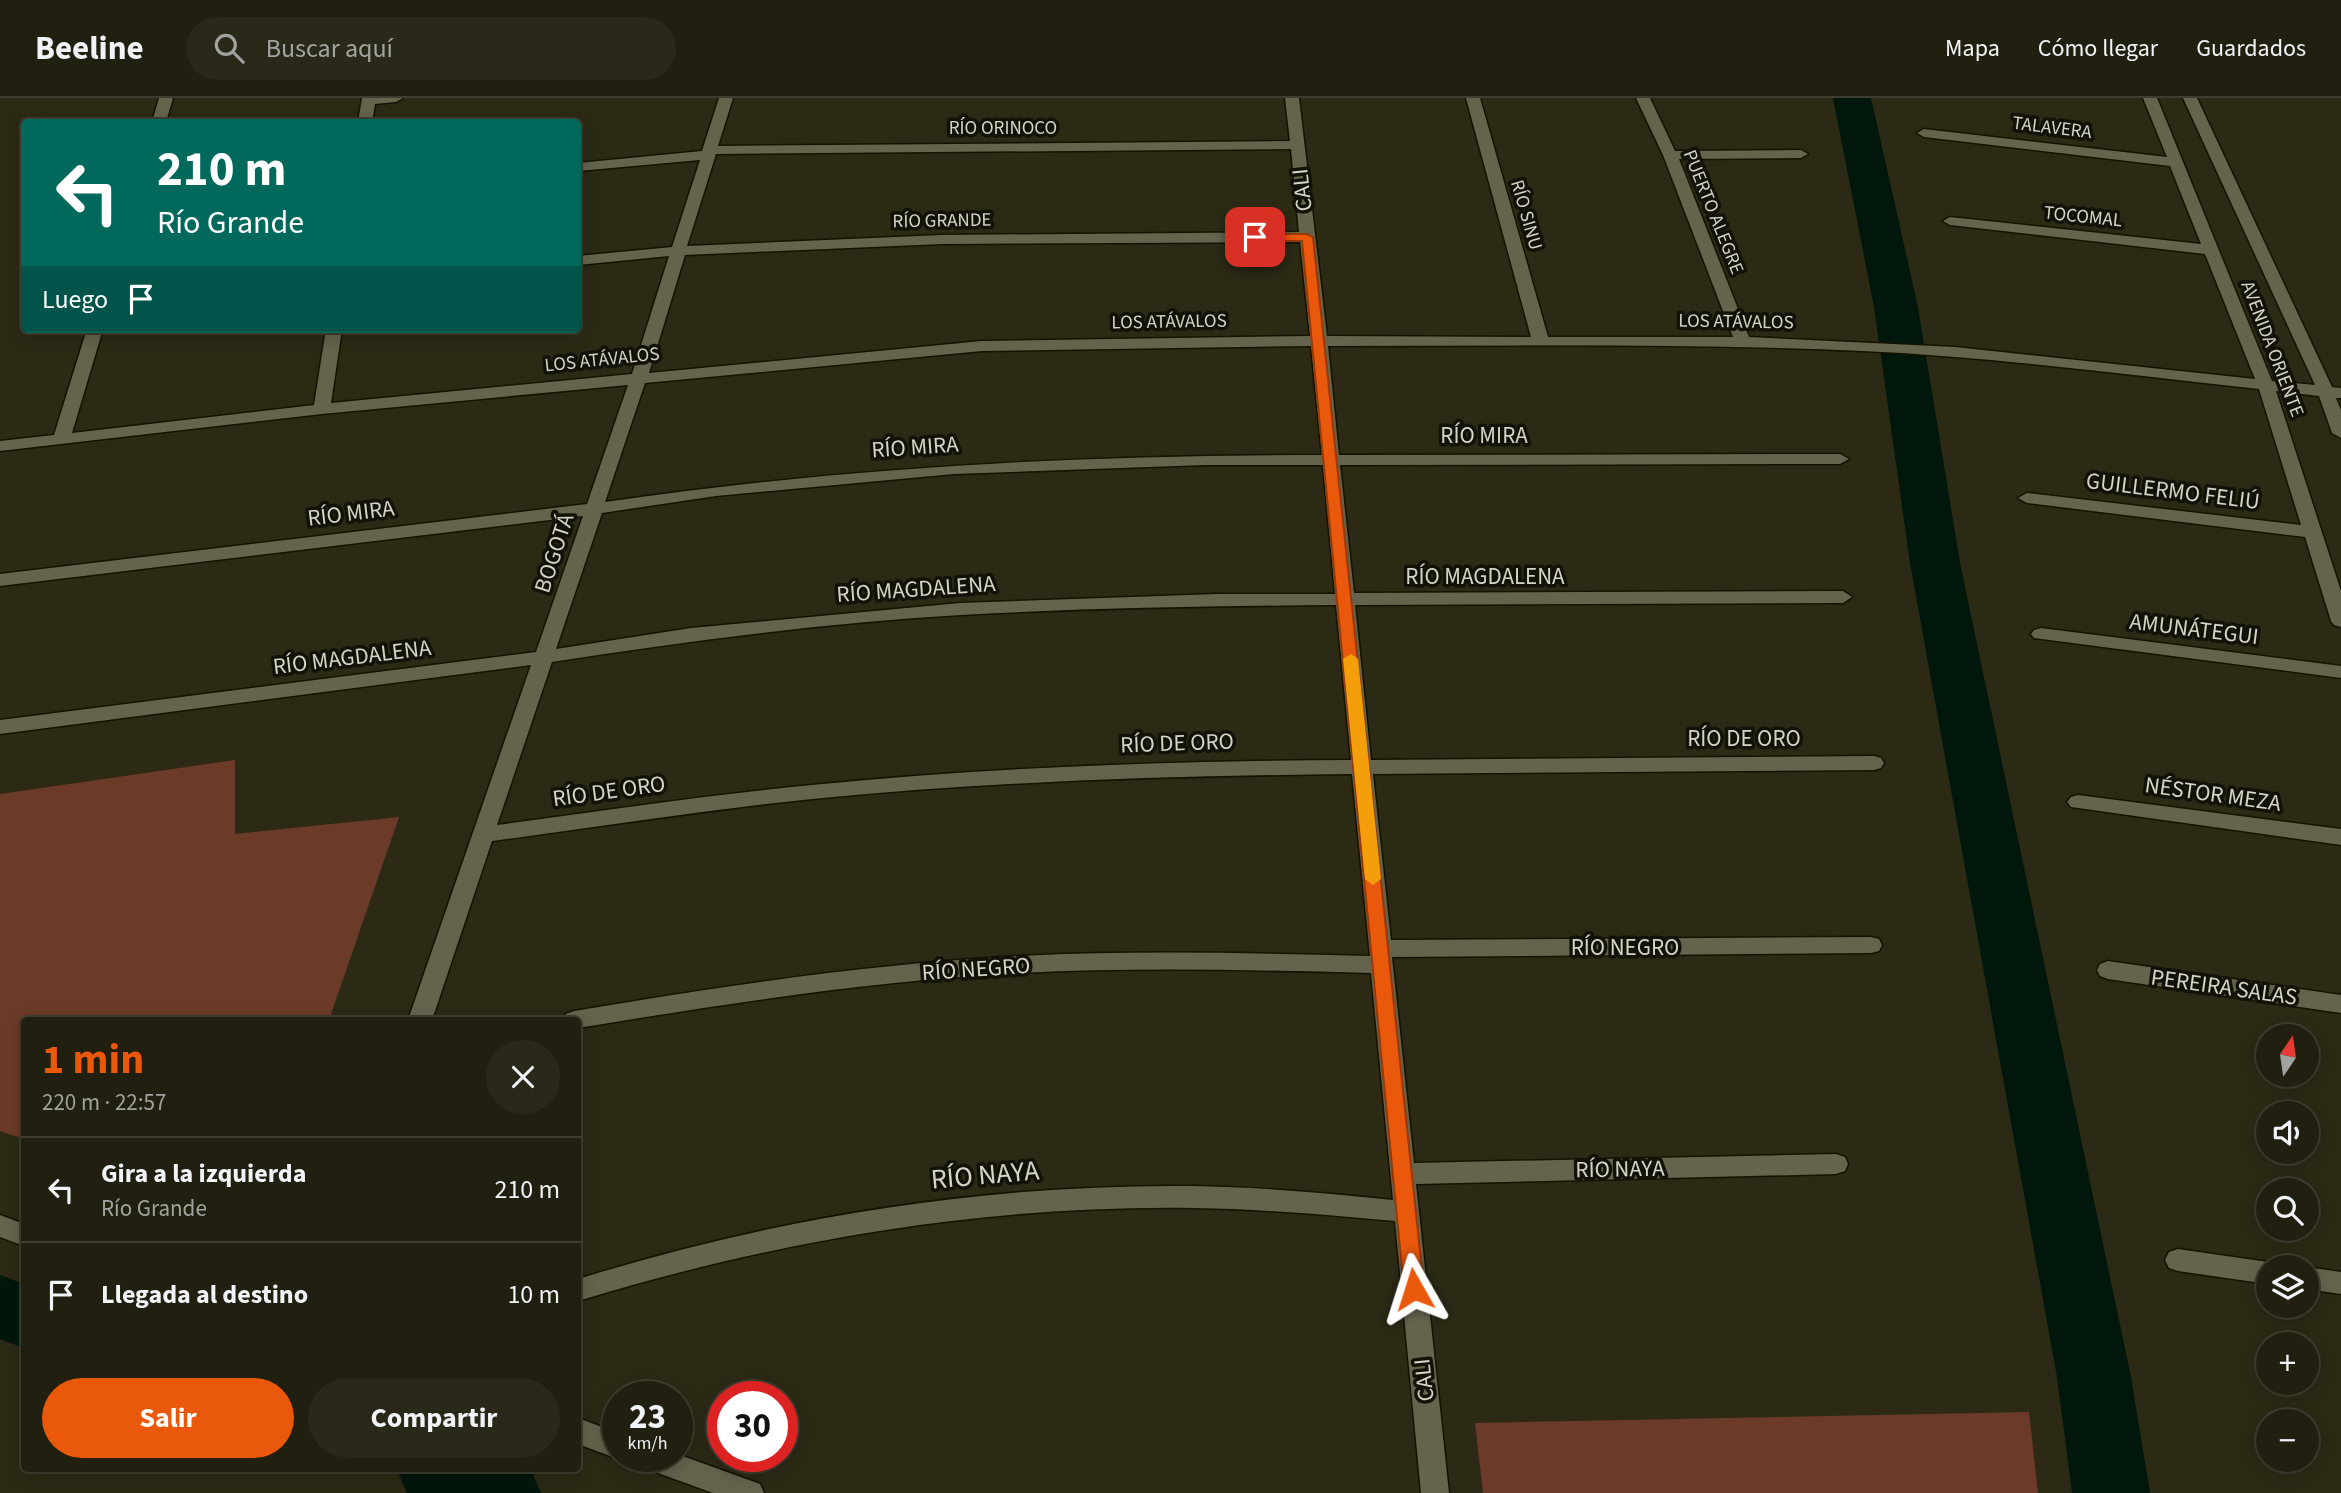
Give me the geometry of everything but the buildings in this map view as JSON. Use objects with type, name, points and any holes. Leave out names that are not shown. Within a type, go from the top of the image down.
[{"type":"street","points":[[160,119],[166,98]]},
{"type":"street","points":[[365,119],[368,99],[396,98]]},
{"type":"street","name":"BOGOTÁ","points":[[422,1017],[639,377],[726,98]]},
{"type":"street","name":"CALI","points":[[1292,98],[1435,1493]]},
{"type":"street","name":"RÍO SINU","points":[[1473,98],[1541,342]]},
{"type":"street","name":"PUERTO ALEGRE","points":[[1643,98],[1670,155],[1743,342]]},
{"type":"street","name":"AVENIDA ORIENTE","points":[[2150,98],[2266,386],[2341,621]]},
{"type":"street","name":"AVENIDA ORIENTE","points":[[2190,98],[2334,393],[2341,433]]},
{"type":"street","name":"TALAVERA","points":[[1924,133],[2175,162]]},
{"type":"street","name":"RÍO ORINOCO","points":[[581,167],[709,152],[1297,145]]},
{"type":"street","points":[[1670,155],[1801,154]]},
{"type":"street","name":"TOCOMAL","points":[[1950,221],[2211,250]]},
{"type":"street","name":"RÍO GRANDE","points":[[581,260],[679,250],[996,239],[1307,237]]},
{"type":"street","points":[[61,439],[94,333]]},
{"type":"street","points":[[322,409],[333,333]]},
{"type":"street","name":"LOS ATÁVALOS","points":[[0,446],[322,409],[982,346],[1319,341],[1743,342],[1955,352],[2334,393]]},
{"type":"street","name":"RÍO MIRA","points":[[0,580],[594,509],[716,491],[954,469],[1094,462],[1840,459]]},
{"type":"street","name":"GUILLERMO FELIÚ","points":[[2027,498],[2313,532]]},
{"type":"street","name":"RÍO MAGDALENA","points":[[0,727],[545,657],[704,632],[960,609],[1204,600],[1843,597]]},
{"type":"street","name":"AMUNÁTEGUI","points":[[2041,634],[2341,672]]},
{"type":"street","name":"RÍO DE ORO","points":[[484,834],[811,792],[967,779],[1231,768],[1874,763]]},
{"type":"street","name":"NÉSTOR MEZA","points":[[2078,802],[2341,837]]},
{"type":"street","name":"RÍO NEGRO","points":[[581,1019],[809,983],[933,971],[1083,962],[1871,945]]},
{"type":"street","name":"PEREIRA SALAS","points":[[2108,970],[2341,1004]]},
{"type":"street","name":"RÍO NAYA","points":[[1403,1174],[1836,1164]]},
{"type":"street","name":"RÍO NAYA","points":[[581,1289],[710,1253],[816,1230],[922,1213],[1043,1201],[1164,1197],[1271,1200],[1407,1212]]},
{"type":"street","points":[[0,1226],[21,1233]]},
{"type":"street","points":[[2178,1260],[2256,1271]]},
{"type":"street","points":[[2319,1280],[2341,1283]]},
{"type":"street","points":[[581,1432],[602,1440]]},
{"type":"street","points":[[691,1472],[750,1493]]},
{"type":"shaded area","points":[[235,760],[235,834],[399,817],[330,1017],[21,1017],[21,1138],[0,1131],[0,794]]},
{"type":"shaded area","points":[[2029,1412],[2038,1493],[1483,1493],[1475,1423]]},
{"type":"waterway","points":[[1852,98],[1896,307],[1935,563],[2094,1377],[2111,1493]]},
{"type":"waterway","points":[[0,1307],[21,1315]]},
{"type":"waterway","points":[[446,1472],[502,1493]]},
{"type":"slow traffic","points":[[1351,659],[1373,879]]},
{"type":"route","points":[[1255,237],[1307,237],[1414,1289]]}]
